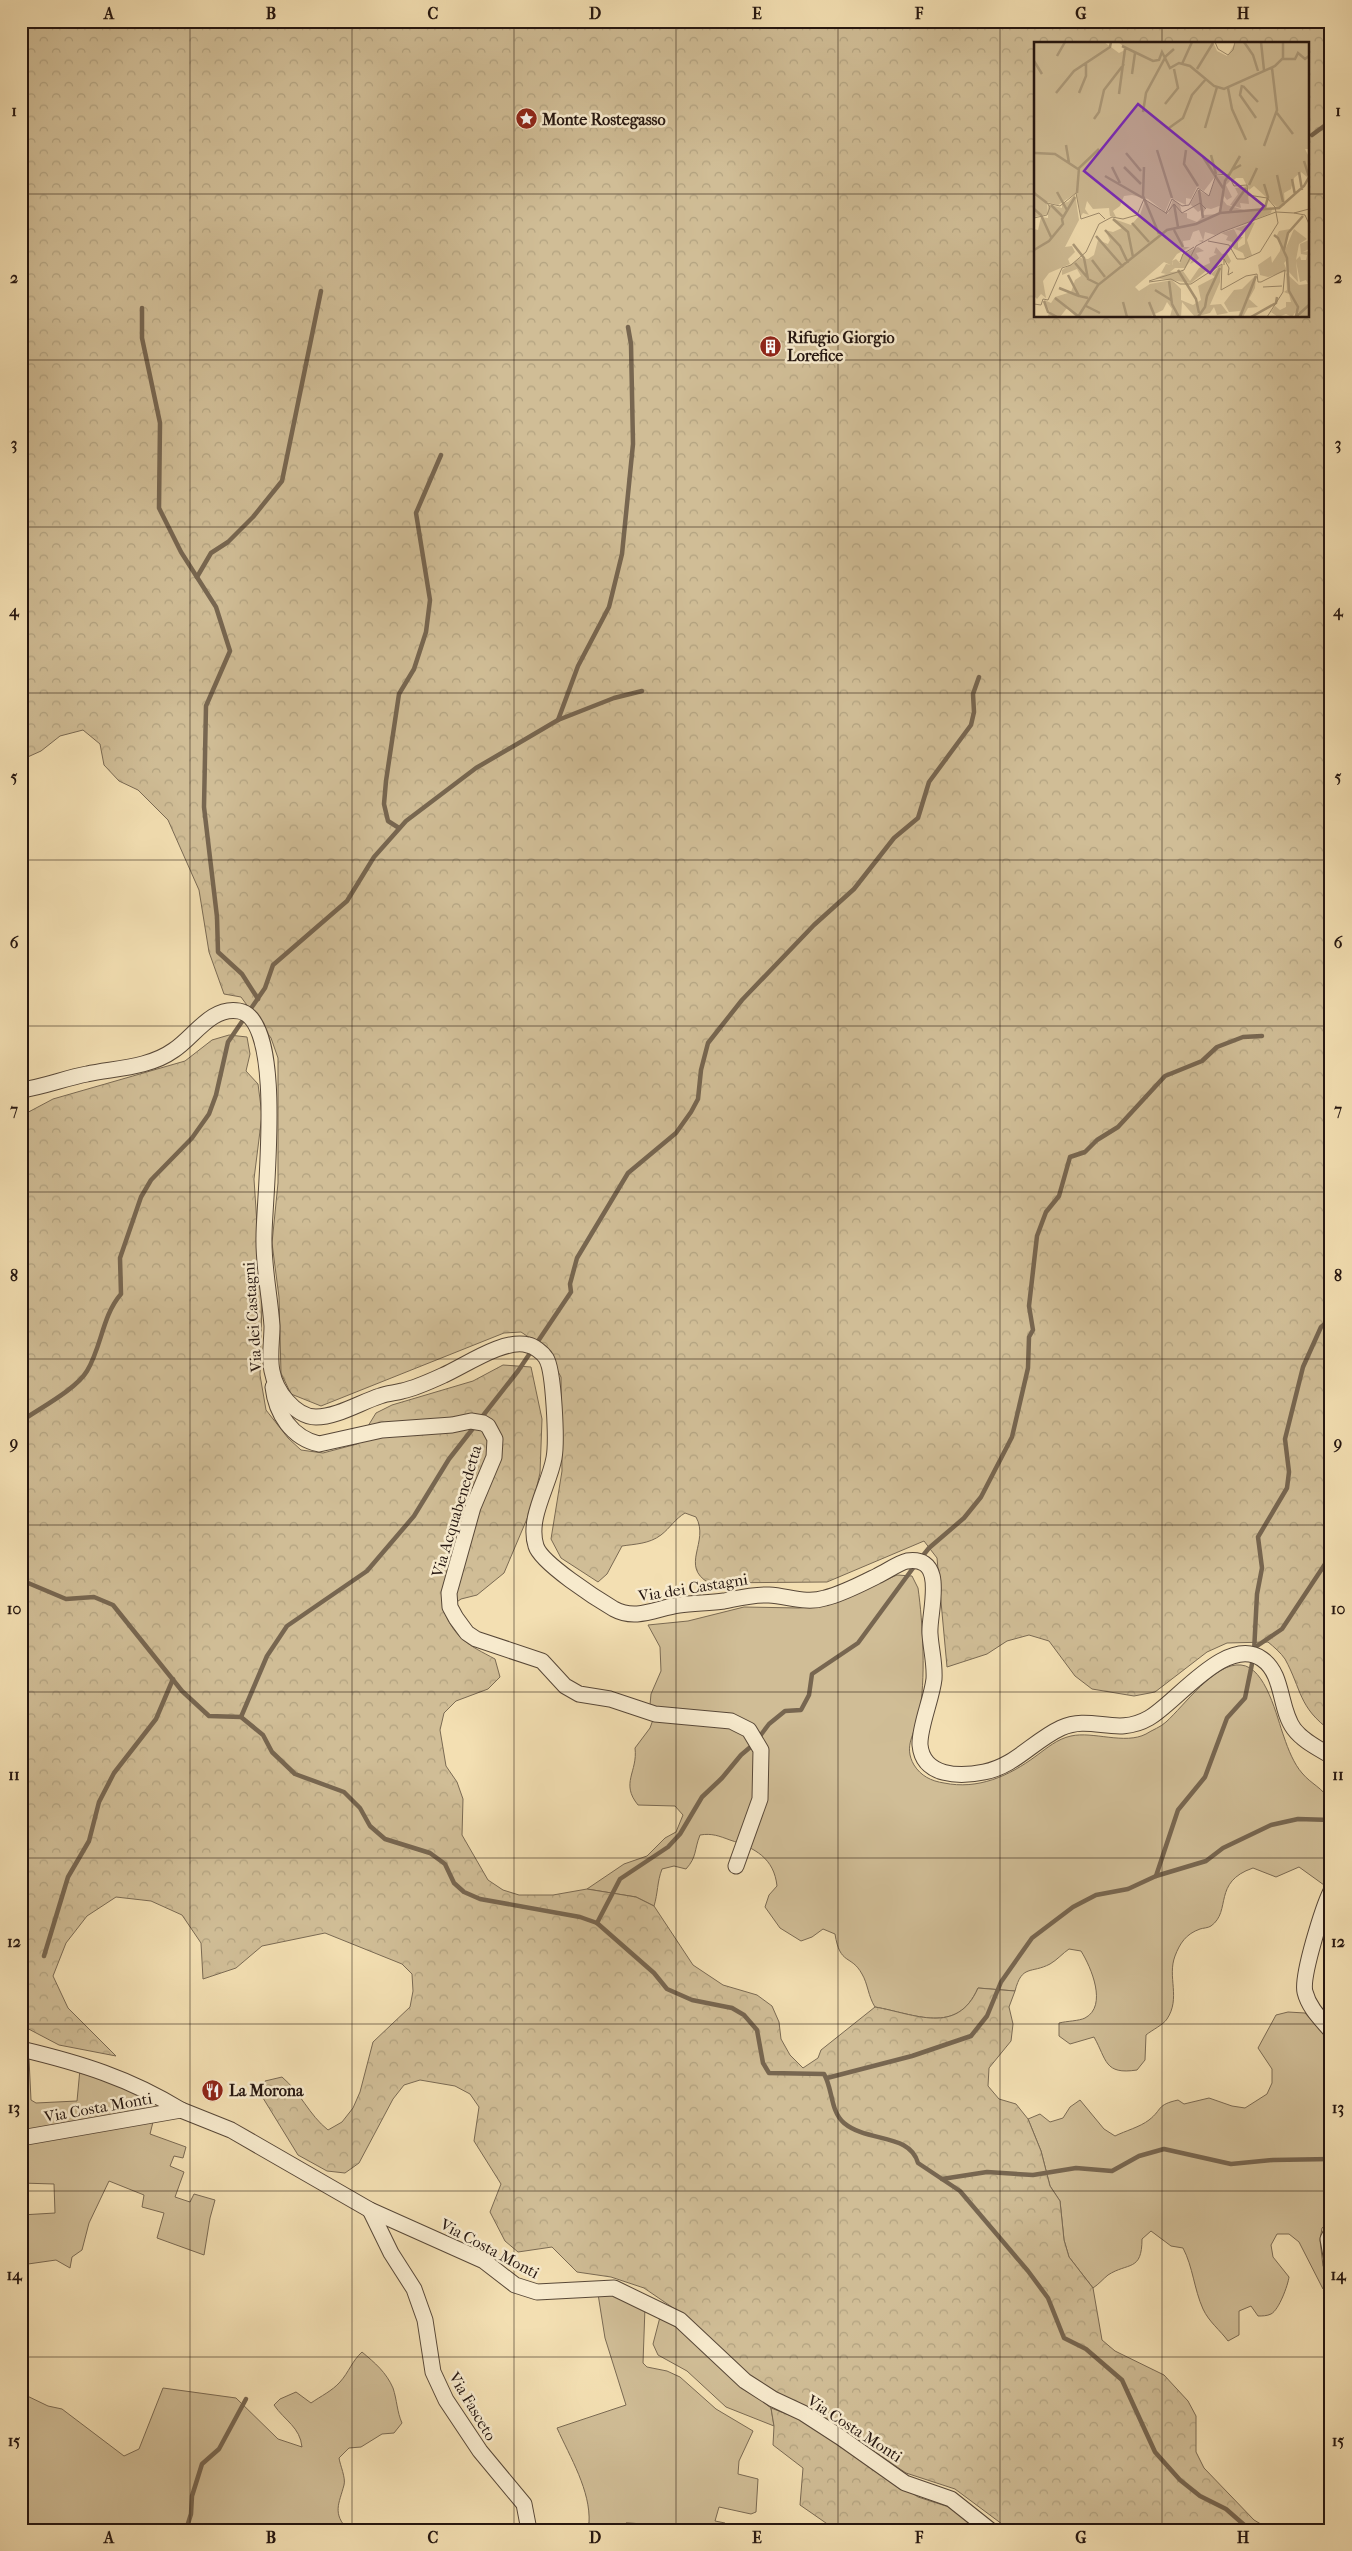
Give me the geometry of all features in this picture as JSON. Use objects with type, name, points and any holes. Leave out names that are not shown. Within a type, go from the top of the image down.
[{"type":"street","name":"Via dei Castagni","points":[[21,1090],[82,1075],[147,1063],[172,1052],[219,1013],[242,1010],[251,1016],[258,1026],[263,1040],[269,1112],[268,1186],[263,1239],[272,1332],[271,1368],[278,1388],[291,1406],[299,1412],[315,1417],[338,1412],[388,1393],[406,1391],[499,1348],[520,1344],[529,1345],[538,1350],[549,1364],[556,1443],[553,1464],[536,1516],[534,1536],[537,1551],[547,1562],[625,1614],[640,1614],[677,1605],[722,1602],[757,1595],[805,1600],[823,1599],[905,1562],[915,1562],[925,1566],[934,1578],[935,1588],[929,1631],[934,1654],[934,1681],[920,1742],[926,1761],[932,1769],[953,1774],[986,1772],[1016,1760],[1063,1727],[1083,1723],[1124,1727],[1141,1722],[1160,1710],[1206,1671],[1223,1660],[1239,1654],[1260,1656],[1273,1673],[1292,1726],[1307,1741],[1331,1756]]},
{"type":"street","name":"Via Acquabenedetta","points":[[271,1368],[273,1390],[278,1409],[293,1431],[309,1442],[319,1444],[368,1432],[452,1425],[471,1421],[484,1422],[488,1426],[495,1439],[496,1448],[472,1507],[451,1583],[449,1600],[456,1618],[467,1632],[476,1639],[542,1662],[571,1691],[610,1699],[655,1714],[731,1721],[749,1730],[760,1750],[760,1800],[759,1808],[736,1866]]},
{"type":"street","points":[[1331,1891],[1324,1906],[1304,1984],[1309,2004],[1331,2031]]},
{"type":"street","points":[[21,2049],[111,2074],[146,2089],[181,2110]]},
{"type":"street","name":"Via Costa Monti","points":[[21,2138],[181,2110],[231,2130],[370,2210],[455,2246],[484,2261],[515,2285],[538,2292],[614,2288],[680,2320],[745,2381],[773,2399],[803,2413],[905,2483],[951,2499],[990,2530]]},
{"type":"street","name":"Via Fasceto","points":[[370,2210],[391,2253],[414,2289],[424,2320],[433,2372],[446,2400],[480,2451],[524,2504],[529,2530]]},
{"type":"street","points":[[1331,2233],[1328,2239],[1331,2256]]},
{"type":"green space","points":[[21,21],[1331,21],[1331,1731],[1306,1706],[1285,1659],[1268,1642],[1227,1643],[1207,1652],[1155,1692],[1134,1696],[1092,1689],[1075,1676],[1049,1641],[1029,1635],[1007,1641],[987,1654],[947,1667],[937,1558],[924,1541],[827,1582],[709,1583],[700,1576],[696,1569],[695,1561],[700,1535],[696,1517],[685,1513],[656,1538],[642,1543],[622,1546],[607,1574],[598,1582],[561,1558],[551,1539],[562,1471],[561,1377],[545,1348],[521,1332],[504,1333],[321,1406],[291,1394],[281,1373],[279,1297],[272,1243],[278,1183],[278,1058],[271,1038],[241,997],[224,994],[209,952],[199,890],[168,820],[138,790],[119,781],[104,765],[100,744],[83,730],[60,736],[41,751],[21,760]]},
{"type":"green space","points":[[229,1035],[247,1037],[250,1054],[246,1071],[258,1084],[262,1115],[254,1179],[262,1301],[260,1375],[266,1410],[288,1438],[301,1450],[323,1453],[357,1444],[376,1413],[392,1405],[473,1381],[503,1365],[531,1367],[542,1419],[540,1473],[532,1507],[504,1573],[477,1595],[461,1599],[444,1611],[453,1629],[464,1641],[495,1659],[500,1677],[488,1689],[456,1701],[444,1713],[440,1730],[446,1766],[457,1782],[463,1799],[462,1835],[488,1880],[503,1890],[519,1895],[553,1895],[587,1889],[636,1897],[654,1906],[693,1965],[723,1985],[757,1995],[772,2006],[779,2022],[781,2039],[790,2055],[803,2068],[818,2058],[821,2050],[875,2007],[920,2017],[947,2017],[959,2012],[969,2003],[978,1988],[1015,1991],[1009,2007],[1013,2024],[1011,2041],[989,2068],[988,2086],[999,2099],[1016,2104],[1028,2119],[1041,2151],[1050,2186],[1060,2201],[1064,2240],[1069,2257],[1093,2288],[1102,2340],[1115,2351],[1164,2375],[1188,2401],[1196,2416],[1196,2452],[1204,2468],[1254,2520],[1271,2530],[1010,2530],[955,2489],[906,2473],[809,2408],[774,2394],[751,2380],[685,2316],[644,2288],[611,2277],[577,2272],[552,2247],[518,2252],[505,2241],[490,2212],[501,2184],[474,2141],[479,2107],[470,2094],[455,2086],[420,2080],[404,2085],[393,2099],[359,2163],[345,2173],[327,2171],[298,2155],[263,2098],[265,2081],[282,2077],[295,2090],[315,2118],[328,2130],[342,2122],[353,2108],[360,2092],[373,2042],[410,2007],[413,1991],[412,1974],[402,1964],[325,1933],[262,1946],[236,1968],[203,1979],[201,1943],[182,1915],[151,1901],[116,1897],[87,1916],[66,1943],[53,1976],[68,2008],[116,2056],[59,2045],[21,2025],[21,1116],[53,1099],[185,1061],[212,1040]]},
{"type":"green space","points":[[897,1575],[912,1576],[918,1588],[923,1669],[919,1715],[911,1740],[910,1752],[914,1765],[927,1777],[939,1782],[957,1785],[981,1783],[1015,1770],[1052,1744],[1066,1737],[1089,1735],[1119,1738],[1138,1737],[1164,1724],[1200,1686],[1221,1670],[1241,1665],[1250,1668],[1264,1684],[1294,1761],[1302,1773],[1330,1801],[1332,1825],[1331,1876],[1324,1885],[1299,1867],[1276,1877],[1253,1868],[1240,1874],[1232,1881],[1227,1889],[1221,1913],[1217,1920],[1210,1927],[1200,1929],[1191,1934],[1179,1947],[1172,1972],[1174,1995],[1171,2011],[1165,2021],[1146,2035],[1145,2060],[1137,2070],[1126,2071],[1112,2068],[1105,2059],[1094,2037],[1070,2044],[1059,2036],[1059,2023],[1085,2018],[1092,2012],[1095,2005],[1096,1996],[1093,1976],[1081,1951],[1069,1949],[1050,1964],[1024,1973],[1015,1991],[978,1988],[969,2003],[959,2012],[947,2017],[920,2017],[875,2007],[862,1974],[840,1951],[835,1934],[823,1929],[812,1937],[801,1941],[780,1928],[765,1907],[769,1895],[777,1886],[772,1868],[762,1856],[739,1843],[715,1835],[700,1835],[694,1857],[686,1869],[674,1866],[662,1869],[654,1906],[636,1897],[587,1889],[624,1864],[647,1856],[665,1838],[676,1832],[683,1815],[675,1806],[638,1805],[630,1790],[635,1748],[650,1728],[654,1717],[650,1705],[651,1694],[661,1671],[660,1647],[648,1625],[688,1621],[744,1607],[799,1608],[828,1605]]},
{"type":"green space","points":[[1288,2012],[1305,2013],[1331,2042],[1331,2220],[1322,2228],[1320,2240],[1323,2266],[1331,2279],[1331,2287],[1323,2289],[1299,2242],[1289,2234],[1277,2234],[1271,2245],[1273,2257],[1289,2277],[1283,2297],[1274,2312],[1269,2315],[1258,2316],[1251,2306],[1239,2311],[1239,2335],[1228,2341],[1205,2314],[1183,2248],[1171,2246],[1151,2231],[1142,2239],[1140,2257],[1137,2261],[1108,2275],[1093,2288],[1069,2257],[1064,2240],[1060,2201],[1050,2186],[1041,2151],[1028,2119],[1040,2114],[1050,2122],[1063,2118],[1070,2107],[1080,2100],[1104,2129],[1115,2136],[1137,2127],[1163,2106],[1178,2100],[1184,2104],[1209,2098],[1232,2106],[1245,2108],[1267,2094],[1272,2083],[1272,2069],[1258,2048],[1276,2015]]},
{"type":"green space","points":[[21,2055],[29,2059],[31,2100],[36,2103],[77,2101],[80,2069],[158,2101],[162,2109],[21,2132]]},
{"type":"green space","points":[[153,2122],[150,2134],[186,2147],[183,2158],[174,2156],[170,2166],[184,2172],[175,2197],[190,2202],[194,2194],[215,2200],[204,2255],[157,2238],[164,2213],[142,2207],[144,2195],[109,2181],[89,2223],[82,2250],[72,2257],[70,2268],[56,2260],[21,2265],[21,2215],[55,2213],[54,2184],[21,2183],[21,2144]]},
{"type":"green space","points":[[616,2293],[645,2307],[643,2363],[647,2367],[667,2371],[680,2377],[716,2409],[753,2431],[739,2461],[738,2474],[758,2479],[756,2512],[751,2514],[719,2507],[715,2521],[725,2523],[722,2530],[653,2530],[646,2524],[626,2523],[620,2530],[568,2530],[589,2523],[589,2511],[579,2474],[557,2428],[626,2405],[605,2338],[598,2294]]},
{"type":"green space","points":[[660,2317],[675,2325],[704,2346],[771,2408],[774,2426],[726,2407],[687,2371],[658,2355],[653,2344]]},
{"type":"green space","points":[[362,2352],[380,2368],[390,2382],[402,2423],[394,2433],[382,2434],[361,2447],[349,2448],[339,2458],[344,2482],[338,2513],[348,2530],[21,2530],[21,2393],[48,2406],[62,2409],[124,2456],[139,2449],[163,2388],[236,2398],[278,2439],[302,2447],[301,2440],[295,2429],[274,2405],[280,2399],[296,2392],[311,2403],[337,2385]]},
{"type":"green space","points":[[771,2408],[797,2418],[818,2430],[918,2497],[952,2508],[976,2530],[836,2530],[800,2505],[803,2468],[773,2445],[774,2426]]},
{"type":"green space","points":[[626,2523],[646,2524],[653,2530],[620,2530]]},
{"type":"waterway","points":[[1312,135],[1331,121]]},
{"type":"waterway","points":[[197,577],[211,553],[228,542],[253,517],[282,481],[321,291]]},
{"type":"waterway","points":[[142,308],[142,338],[160,423],[159,508],[181,552],[216,607],[230,651],[206,706],[204,807],[217,917],[218,952],[242,974],[258,999]]},
{"type":"waterway","points":[[558,720],[578,666],[609,607],[622,554],[633,444],[631,344],[628,327]]},
{"type":"waterway","points":[[399,828],[388,821],[384,804],[386,781],[399,694],[414,669],[426,632],[430,600],[416,513],[441,455]]},
{"type":"waterway","points":[[241,1717],[267,1656],[287,1626],[367,1571],[414,1516],[449,1459],[518,1371],[571,1292],[570,1284],[577,1258],[628,1173],[676,1133],[691,1112],[698,1099],[701,1070],[708,1043],[742,1000],[814,925],[854,889],[894,838],[918,818],[929,782],[971,725],[974,712],[973,694],[979,677]]},
{"type":"waterway","points":[[21,1425],[26,1418],[76,1384],[87,1371],[96,1352],[106,1321],[121,1294],[120,1258],[141,1197],[151,1180],[192,1138],[209,1114],[216,1095],[228,1042],[265,988],[273,965],[347,901],[374,857],[406,821],[476,768],[558,720],[614,698],[642,691]]},
{"type":"waterway","points":[[921,1558],[929,1548],[964,1518],[981,1497],[1012,1437],[1028,1368],[1029,1337],[1033,1330],[1029,1306],[1037,1236],[1046,1212],[1059,1196],[1070,1157],[1085,1152],[1097,1140],[1118,1127],[1165,1076],[1202,1061],[1217,1047],[1243,1037],[1262,1036]]},
{"type":"waterway","points":[[1254,1652],[1257,1594],[1262,1568],[1258,1537],[1287,1488],[1289,1472],[1285,1439],[1303,1367],[1321,1327],[1331,1319]]},
{"type":"waterway","points":[[21,1409],[26,1418]]},
{"type":"waterway","points":[[1254,1648],[1282,1629],[1331,1555]]},
{"type":"waterway","points":[[597,1923],[620,1879],[668,1847],[680,1834],[702,1797],[722,1778],[741,1755],[754,1744],[769,1724],[785,1711],[801,1710],[809,1695],[812,1674],[858,1643],[916,1564]]},
{"type":"waterway","points":[[21,1580],[66,1599],[94,1597],[113,1605],[182,1691],[209,1716],[241,1717],[263,1735],[272,1752],[295,1774],[344,1792],[360,1808],[370,1826],[385,1839],[430,1853],[445,1864],[454,1883],[464,1892],[480,1899],[580,1917],[597,1923],[654,1973],[667,1989],[692,2000],[732,2008],[744,2015],[757,2030],[763,2063],[769,2073],[824,2074],[836,2112],[844,2123],[854,2129],[897,2142],[906,2147],[914,2153],[918,2163],[960,2191],[1028,2271],[1048,2298],[1064,2338],[1086,2349],[1122,2380],[1155,2452],[1180,2480],[1200,2496],[1226,2509],[1250,2530]]},
{"type":"waterway","points":[[1156,1876],[1178,1810],[1205,1777],[1227,1718],[1245,1698],[1253,1659]]},
{"type":"waterway","points":[[44,1956],[68,1877],[89,1841],[99,1802],[114,1773],[156,1719],[173,1679]]},
{"type":"waterway","points":[[827,2078],[912,2056],[971,2036],[987,2016],[1001,1982],[1032,1938],[1073,1907],[1096,1895],[1128,1889],[1156,1876],[1206,1861],[1223,1848],[1271,1825],[1298,1819],[1331,1820]]},
{"type":"waterway","points":[[942,2179],[987,2172],[1033,2175],[1076,2168],[1112,2171],[1139,2156],[1164,2149],[1231,2164],[1273,2160],[1331,2159]]},
{"type":"waterway","points":[[186,2530],[191,2514],[192,2496],[202,2464],[219,2449],[246,2399]]},
{"type":"place","name":"Monte Rostegasso","points":[[526,119]]},
{"type":"place","name":"Rifugio Giorgio Lorefice","points":[[771,346]]},
{"type":"place","name":"La Morona","points":[[213,2090]]}]
